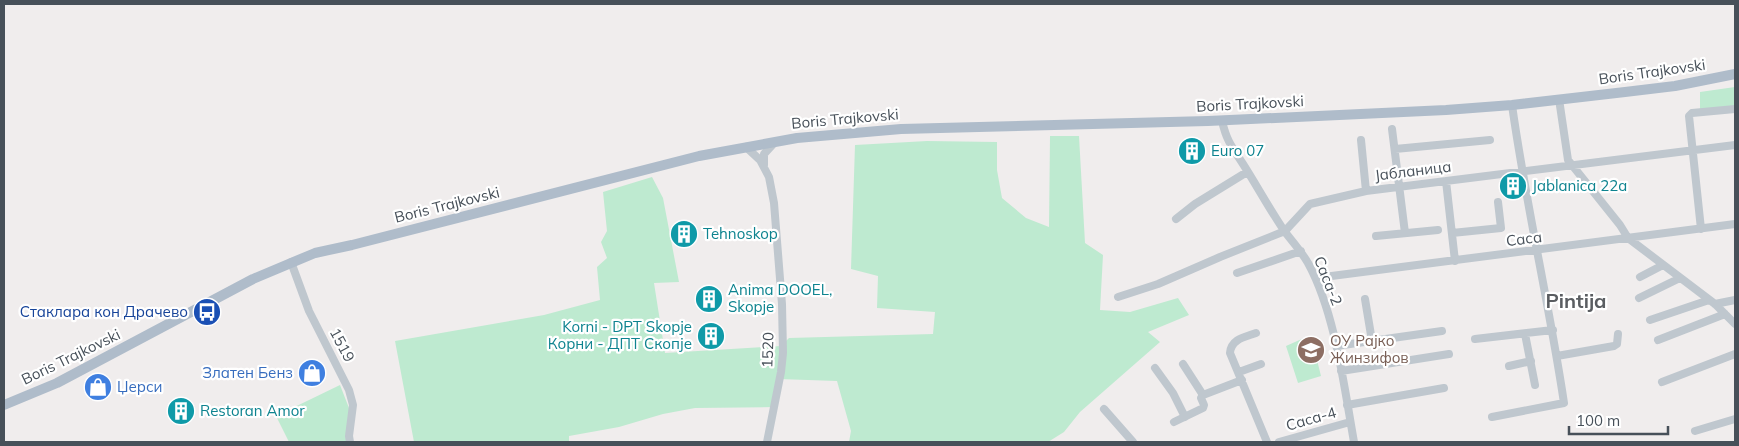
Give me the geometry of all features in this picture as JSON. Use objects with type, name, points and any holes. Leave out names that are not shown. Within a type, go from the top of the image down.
[{"type":"main road","name":"Boris Trajkovski","points":[[4,405],[57,383],[253,279],[315,253],[681,160],[746,146],[840,133],[901,129],[1222,120],[1512,105],[1675,86],[1735,74]]},
{"type":"street","points":[[1559,99],[1568,160],[1620,225],[1628,238],[1712,302],[1735,324]]},
{"type":"street","points":[[1492,417],[1564,403],[1553,330],[1522,172],[1512,105]]},
{"type":"street","points":[[1701,229],[1689,116],[1692,113],[1735,110]]},
{"type":"street","name":"Саса-2","points":[[1222,120],[1231,148],[1285,231],[1301,251],[1316,278],[1336,346],[1354,442]]},
{"type":"street","points":[[1392,129],[1405,233]]},
{"type":"street","points":[[1361,140],[1366,190]]},
{"type":"street","points":[[1395,149],[1490,140]]},
{"type":"street","points":[[764,165],[764,154],[777,141]]},
{"type":"street","name":"Јабланица","points":[[1118,298],[1158,284],[1285,231],[1310,204],[1366,190],[1735,145]]},
{"type":"street","name":"1520","points":[[746,146],[764,165],[769,177],[774,203],[783,330],[781,372],[768,442]]},
{"type":"street","points":[[1176,218],[1195,204],[1248,172]]},
{"type":"street","points":[[1446,181],[1455,261]]},
{"type":"street","points":[[1452,233],[1501,228],[1498,202]]},
{"type":"street","name":"Саса","points":[[1316,278],[1735,224]]},
{"type":"street","points":[[1376,236],[1438,230]]},
{"type":"street","points":[[1237,273],[1301,251]]},
{"type":"street","name":"1519","points":[[291,262],[309,310],[349,390],[353,405],[350,442]]},
{"type":"street","points":[[1640,277],[1663,265]]},
{"type":"street","points":[[1639,298],[1680,278]]},
{"type":"street","points":[[1365,298],[1372,341]]},
{"type":"street","points":[[1650,320],[1712,302],[1735,300]]},
{"type":"street","points":[[1658,340],[1725,314]]},
{"type":"street","points":[[1475,339],[1553,330]]},
{"type":"street","points":[[1336,346],[1442,331]]},
{"type":"street","points":[[1256,333],[1236,341],[1230,347],[1230,352],[1267,442]]},
{"type":"street","points":[[1525,334],[1535,385]]},
{"type":"street","points":[[1557,356],[1614,346],[1617,344],[1618,334]]},
{"type":"street","points":[[1341,371],[1450,354]]},
{"type":"street","points":[[1662,382],[1735,354]]},
{"type":"street","points":[[1509,366],[1531,361]]},
{"type":"street","points":[[1174,422],[1204,407],[1201,398],[1203,395],[1183,364]]},
{"type":"street","points":[[1203,395],[1261,364]]},
{"type":"street","points":[[1155,368],[1173,393],[1185,417]]},
{"type":"street","points":[[1347,406],[1444,388]]},
{"type":"street","points":[[1104,409],[1133,442]]},
{"type":"street","points":[[1695,431],[1735,419]]},
{"type":"street","name":"Саса-4","points":[[1279,442],[1350,422]]},
{"type":"green space","points":[[1735,87],[1735,106],[1700,111],[1700,92]]},
{"type":"green space","points":[[1050,136],[1079,136],[1085,243],[1103,255],[1100,310],[1130,312],[1178,298],[1189,315],[1148,332],[1160,342],[1080,412],[1064,432],[1048,442],[849,442],[851,431],[837,381],[778,379],[774,407],[695,408],[663,414],[619,427],[569,436],[569,442],[414,442],[395,341],[544,315],[600,300],[597,267],[607,258],[601,242],[607,231],[603,192],[652,177],[663,198],[679,282],[654,283],[665,353],[781,346],[789,338],[933,334],[935,312],[877,308],[878,276],[851,269],[855,145],[927,141],[997,142],[997,170],[1002,198],[1026,218],[1049,227]]},
{"type":"green space","points":[[1304,338],[1312,360],[1317,360],[1321,376],[1298,383],[1286,346]]},
{"type":"green space","points":[[340,385],[349,408],[351,442],[289,442],[276,416]]},
{"type":"place","name":"Euro 07","points":[[1192,151]]},
{"type":"place","name":"Jablanica 22a","points":[[1513,186]]},
{"type":"place","name":"Tehnoskop","points":[[684,234]]},
{"type":"place","name":"Anima DOOEL, Skopje","points":[[709,299]]},
{"type":"place","name":"Стаклара кон Драчево","points":[[207,312]]},
{"type":"place","name":"Korni - DPT Skopje Корни - ДПТ Скопје","points":[[711,336]]},
{"type":"place","name":"ОУ Рајко Жинзифов","points":[[1311,350]]},
{"type":"place","name":"Златен Бенз","points":[[312,373]]},
{"type":"place","name":"Џерси","points":[[98,387]]},
{"type":"place","name":"Restoran Amor","points":[[181,411]]},
{"type":"district","name":"Pintija","points":[[1576,301]]}]
